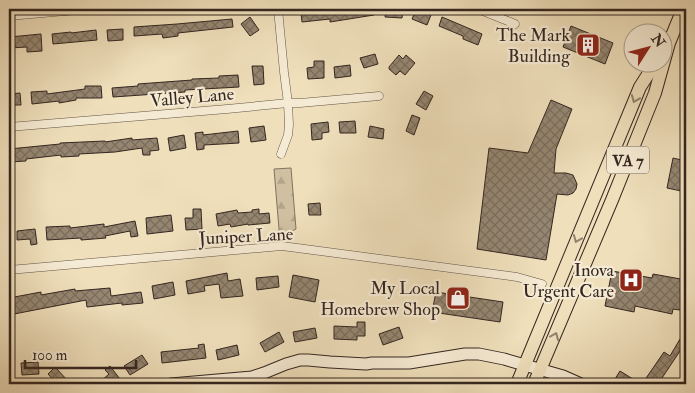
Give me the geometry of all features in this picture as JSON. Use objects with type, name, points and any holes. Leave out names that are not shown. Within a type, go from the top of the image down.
[{"type":"main road","name":"VA 7","points":[[672,35],[684,9]]},
{"type":"main road","name":"VA 7","points":[[517,384],[640,87],[650,72]]},
{"type":"main road","name":"VA 7","points":[[534,384],[652,102],[660,72]]},
{"type":"street","points":[[9,16],[88,9]]},
{"type":"street","points":[[278,9],[289,126],[288,135],[281,154]]},
{"type":"street","points":[[478,9],[515,24]]},
{"type":"street","name":"Valley Lane","points":[[9,127],[379,96]]},
{"type":"street","name":"Juniper Lane","points":[[9,270],[282,246],[517,277],[542,284]]},
{"type":"street","points":[[171,384],[252,376],[300,360],[366,364],[409,363],[465,354],[479,354],[540,369],[581,384]]},
{"type":"green space","points":[[291,168],[296,229],[275,238],[279,229],[274,169]]},
{"type":"building","points":[[344,9],[373,9],[374,15],[330,22],[330,19],[302,22],[301,13]]},
{"type":"building","points":[[386,9],[403,9],[402,18],[385,17]]},
{"type":"building","points":[[416,10],[431,15],[427,25],[412,19]]},
{"type":"building","points":[[250,17],[259,30],[250,36],[241,24]]},
{"type":"building","points":[[442,17],[482,34],[478,45],[463,39],[463,36],[439,26]]},
{"type":"building","points":[[232,19],[233,27],[178,33],[178,36],[163,38],[162,34],[134,36],[134,27]]},
{"type":"building","name":"The Mark Building","points":[[571,26],[613,43],[605,64],[563,47]]},
{"type":"building","points":[[123,29],[123,40],[108,41],[107,30]]},
{"type":"building","points":[[96,30],[97,40],[53,44],[52,34]]},
{"type":"building","points":[[41,34],[42,51],[27,52],[27,47],[9,48],[9,37]]},
{"type":"building","points":[[375,54],[378,64],[364,68],[360,58]]},
{"type":"building","points":[[399,55],[403,59],[406,55],[415,63],[405,75],[400,71],[396,75],[389,69]]},
{"type":"building","points":[[314,61],[324,61],[324,78],[308,79],[307,68],[314,67]]},
{"type":"building","points":[[350,65],[351,76],[335,78],[334,67]]},
{"type":"building","points":[[252,66],[263,66],[264,84],[254,85]]},
{"type":"building","points":[[238,75],[239,87],[113,97],[112,88]]},
{"type":"building","points":[[85,86],[101,86],[102,98],[76,98],[76,100],[59,103],[59,101],[32,104],[31,92],[47,91],[47,94],[85,89]]},
{"type":"building","points":[[424,91],[433,96],[426,110],[416,104]]},
{"type":"building","points":[[20,93],[21,105],[9,105],[9,94]]},
{"type":"building","points":[[551,100],[572,109],[556,149],[554,173],[573,175],[577,184],[573,193],[568,195],[557,194],[546,260],[477,249],[489,148],[528,153]]},
{"type":"building","points":[[412,115],[420,118],[414,135],[406,131]]},
{"type":"building","points":[[355,121],[356,133],[340,133],[339,122]]},
{"type":"building","points":[[328,122],[329,132],[322,133],[322,139],[312,140],[311,124]]},
{"type":"building","points":[[264,126],[266,140],[251,142],[249,128]]},
{"type":"building","points":[[370,126],[384,129],[383,139],[368,137]]},
{"type":"building","points":[[238,131],[239,143],[204,145],[204,149],[197,150],[195,133],[203,132],[203,135]]},
{"type":"building","points":[[184,135],[186,148],[170,151],[168,138]]},
{"type":"building","points":[[132,138],[132,140],[157,138],[159,150],[150,151],[150,155],[143,155],[142,148],[79,154],[79,156],[61,157],[61,155],[9,162],[9,149],[60,143],[105,142]]},
{"type":"building","points":[[673,158],[686,161],[686,192],[667,188]]},
{"type":"building","points":[[320,203],[321,215],[309,215],[308,204]]},
{"type":"building","points":[[193,209],[201,209],[202,229],[186,230],[185,218],[193,218]]},
{"type":"building","points":[[259,209],[259,214],[269,213],[270,223],[231,227],[230,224],[218,226],[216,214],[237,210],[238,213],[252,212],[252,210]]},
{"type":"building","points":[[171,215],[173,231],[147,234],[146,218]]},
{"type":"building","points":[[135,221],[138,236],[131,237],[130,231],[105,236],[106,238],[47,240],[46,227],[70,226],[70,228],[104,224],[104,227]]},
{"type":"building","points":[[35,229],[37,244],[31,245],[30,239],[17,240],[17,231]]},
{"type":"building","points":[[612,271],[652,278],[653,274],[686,280],[686,311],[673,309],[672,314],[635,306],[634,312],[605,306]]},
{"type":"building","points":[[227,273],[228,281],[240,279],[243,296],[221,298],[219,284],[204,286],[205,291],[188,294],[186,281]]},
{"type":"building","points":[[293,275],[319,280],[315,302],[289,297]]},
{"type":"building","points":[[278,276],[279,287],[257,290],[256,278]]},
{"type":"building","points":[[173,282],[175,295],[154,299],[152,286]]},
{"type":"building","points":[[110,288],[111,296],[141,292],[143,303],[87,307],[86,300],[9,315],[9,298],[41,292],[41,295],[75,289],[75,291]]},
{"type":"building","points":[[436,292],[503,302],[500,322],[432,312]]},
{"type":"building","points":[[357,322],[365,322],[365,336],[357,336],[357,340],[334,339],[334,326],[357,327]]},
{"type":"building","points":[[399,327],[403,338],[383,345],[379,334]]},
{"type":"building","points":[[315,328],[317,338],[295,342],[293,332]]},
{"type":"building","points":[[279,332],[284,342],[265,352],[260,343]]},
{"type":"building","points":[[680,339],[686,343],[686,355],[680,351],[658,384],[642,384],[664,352],[670,356]]},
{"type":"building","points":[[204,344],[206,358],[162,363],[161,352],[199,348],[198,345]]},
{"type":"building","points":[[237,345],[239,355],[218,360],[216,350]]},
{"type":"building","points":[[142,355],[148,364],[130,375],[124,366]]},
{"type":"building","points":[[38,362],[39,374],[22,375],[21,363]]},
{"type":"building","points":[[110,366],[120,379],[113,384],[104,384],[101,381],[109,374],[105,370]]},
{"type":"building","points":[[55,367],[68,381],[64,384],[57,384],[48,374]]},
{"type":"building","points":[[620,371],[641,384],[622,384],[615,379]]},
{"type":"place","name":"The Mark Building","points":[[588,45]]},
{"type":"place","name":"Inova Urgent Care","points":[[631,280]]},
{"type":"place","name":"My Local Homebrew Shop","points":[[458,298]]}]
